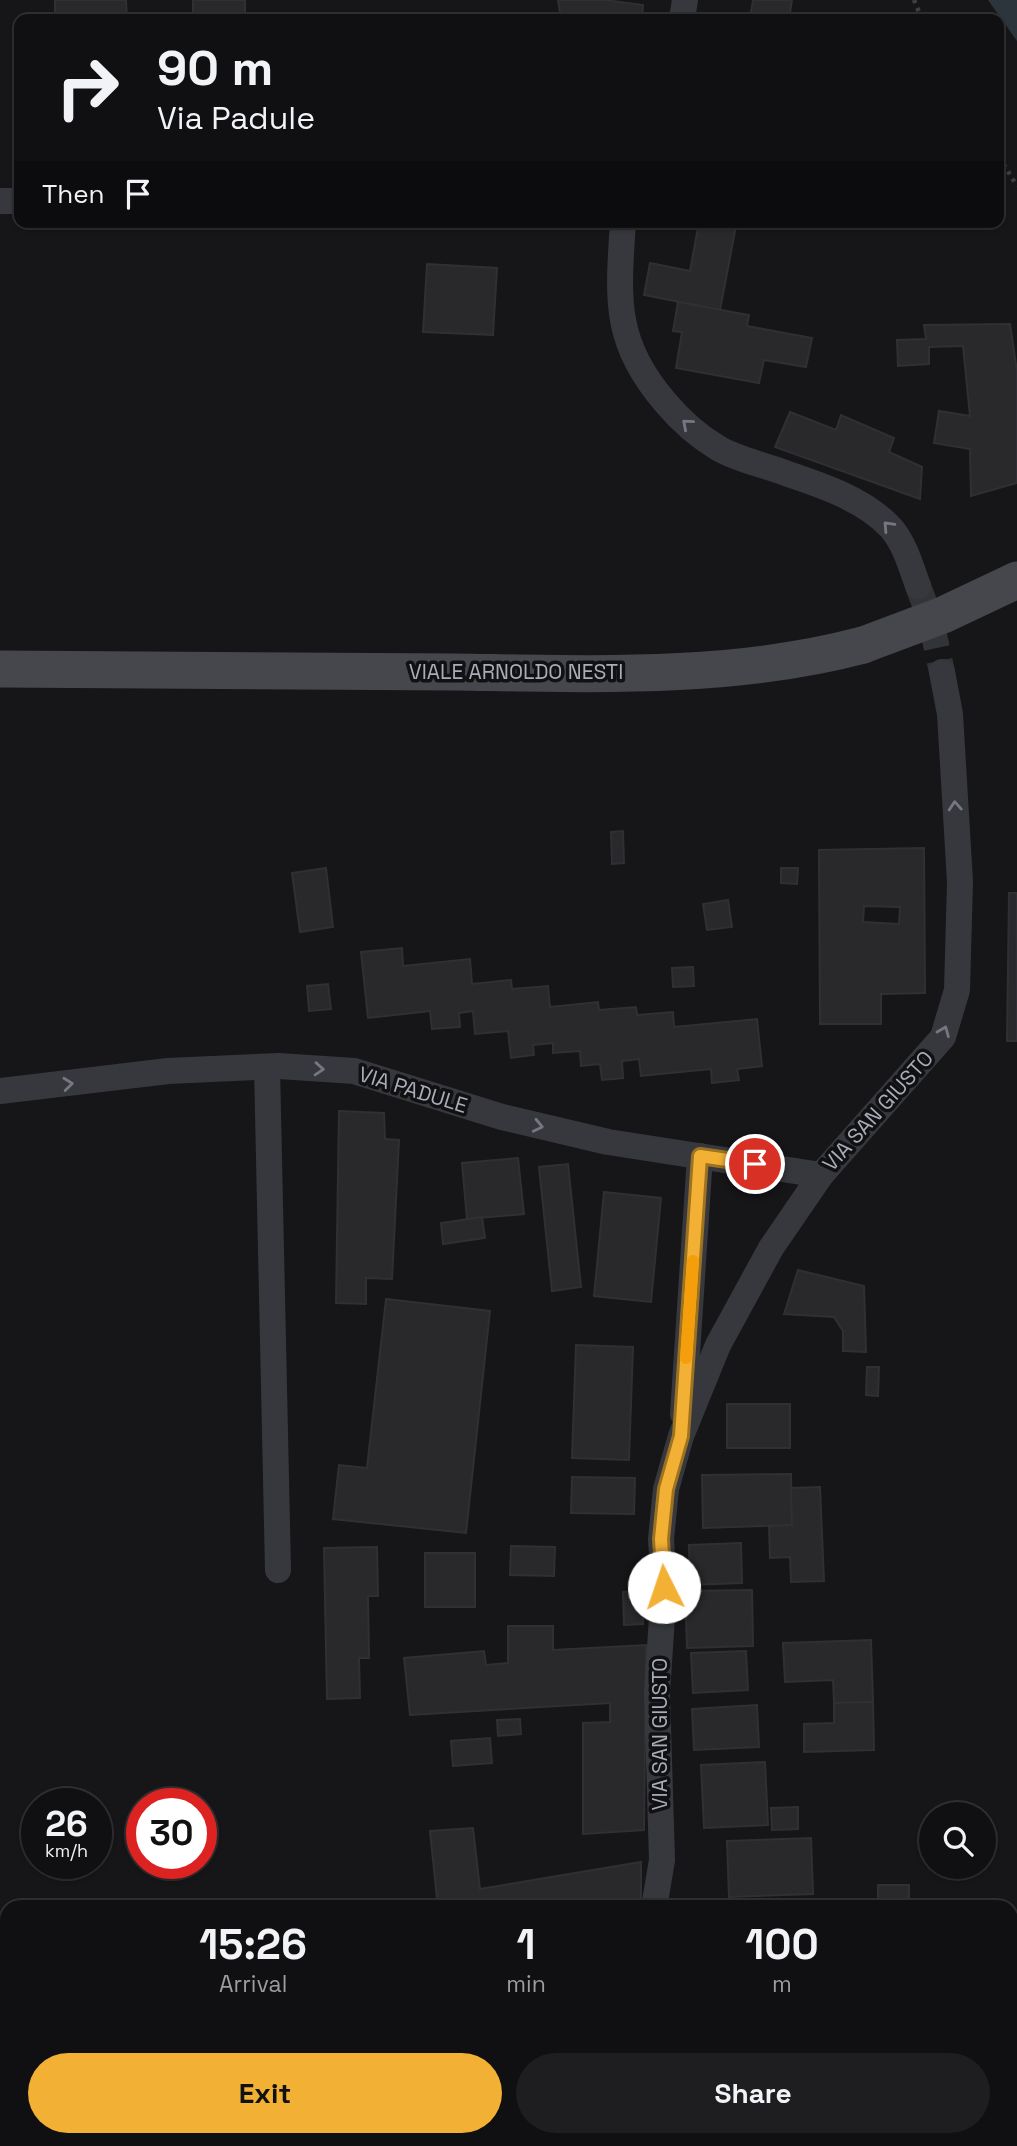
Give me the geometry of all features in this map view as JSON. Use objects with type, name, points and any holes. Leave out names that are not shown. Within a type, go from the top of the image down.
[{"type":"street","points":[[623,228],[621,313],[629,350],[641,374],[674,413],[719,449],[826,487],[875,513],[893,530],[906,552],[918,586]]},
{"type":"street","name":"VIALE ARNOLDO NESTI","points":[[0,668],[594,674],[762,666],[863,645],[943,615],[1017,580]]},
{"type":"street","name":"VIA SAN GIUSTO","points":[[655,1900],[662,1860],[657,1693],[664,1587],[661,1539],[666,1489],[681,1436],[718,1345],[771,1248],[821,1175],[943,1037],[957,990],[960,882],[950,713],[942,672]]},
{"type":"street","points":[[267,1067],[278,1570]]},
{"type":"street","name":"VIA PADULE","points":[[0,1091],[168,1072],[267,1067],[354,1072],[502,1117],[608,1142],[821,1175]]},
{"type":"street","name":"VIA SAN GIUSTO","points":[[681,1436],[700,1156]]},
{"type":"path","points":[[1004,165],[1017,186]]},
{"type":"shaded area","points":[[988,0],[1017,0],[1017,41],[1004,23],[1004,14],[998,14]]},
{"type":"building","points":[[55,0],[126,0],[127,14],[55,14]]},
{"type":"building","points":[[193,0],[245,0],[245,14],[193,14]]},
{"type":"building","points":[[558,0],[605,0],[643,5],[642,14],[560,14]]},
{"type":"building","points":[[753,0],[792,0],[790,14],[751,14]]},
{"type":"building","points":[[698,228],[736,228],[720,310],[644,295],[650,263],[690,271]]},
{"type":"building","points":[[427,264],[497,268],[493,335],[423,332]]},
{"type":"building","points":[[678,302],[749,315],[747,326],[812,338],[806,367],[764,360],[759,383],[676,368],[682,332],[673,331]]},
{"type":"building","points":[[1010,324],[1017,371],[1017,483],[971,496],[970,449],[934,443],[939,411],[970,416],[963,346],[929,347],[929,364],[898,366],[897,340],[926,339],[924,325]]},
{"type":"building","points":[[790,412],[836,430],[841,415],[894,438],[889,452],[922,467],[920,499],[775,447]]},
{"type":"building","points":[[623,831],[624,863],[612,864],[611,832]]},
{"type":"building","points":[[924,848],[925,993],[881,994],[881,1024],[820,1024],[819,850]],"holes":[[[864,906],[900,907],[899,924],[863,922]]]},
{"type":"building","points":[[326,868],[333,927],[300,932],[292,873]]},
{"type":"building","points":[[781,868],[798,868],[797,884],[781,883]]},
{"type":"building","points":[[1009,893],[1017,893],[1017,1041],[1007,1041]]},
{"type":"building","points":[[728,900],[732,927],[707,930],[703,904]]},
{"type":"building","points":[[402,948],[403,966],[470,959],[472,984],[511,980],[512,989],[548,986],[550,1007],[598,1002],[599,1010],[636,1007],[637,1015],[673,1012],[674,1027],[757,1019],[762,1066],[737,1069],[739,1080],[712,1083],[711,1069],[641,1076],[639,1059],[622,1061],[623,1078],[602,1080],[600,1064],[581,1066],[580,1051],[553,1053],[553,1043],[533,1045],[534,1055],[511,1058],[508,1031],[475,1034],[473,1011],[459,1013],[460,1027],[432,1029],[430,1011],[368,1018],[361,952]]},
{"type":"building","points":[[693,967],[694,986],[673,987],[672,968]]},
{"type":"building","points":[[328,984],[331,1009],[309,1011],[307,986]]},
{"type":"building","points":[[339,1111],[384,1113],[385,1139],[399,1140],[392,1279],[366,1278],[366,1304],[336,1303]]},
{"type":"building","points":[[518,1158],[524,1214],[467,1219],[462,1163]]},
{"type":"building","points":[[568,1164],[581,1287],[552,1291],[539,1167]]},
{"type":"building","points":[[604,1192],[661,1198],[651,1302],[594,1296]]},
{"type":"building","points":[[482,1217],[485,1238],[443,1244],[441,1223]]},
{"type":"building","points":[[798,1270],[864,1286],[866,1352],[843,1351],[843,1331],[834,1317],[784,1314]]},
{"type":"building","points":[[386,1299],[490,1311],[466,1533],[333,1519],[339,1465],[367,1468]]},
{"type":"building","points":[[576,1345],[633,1347],[629,1460],[572,1458]]},
{"type":"building","points":[[867,1367],[879,1367],[878,1396],[866,1395]]},
{"type":"building","points":[[727,1404],[790,1404],[790,1448],[727,1448]]},
{"type":"building","points":[[791,1474],[792,1525],[703,1528],[702,1475]]},
{"type":"building","points":[[572,1477],[635,1478],[634,1514],[571,1513]]},
{"type":"building","points":[[820,1487],[824,1581],[791,1582],[790,1557],[770,1558],[769,1526],[792,1525],[791,1488]]},
{"type":"building","points":[[741,1543],[742,1583],[690,1585],[689,1545]]},
{"type":"building","points":[[511,1546],[555,1547],[554,1576],[510,1575]]},
{"type":"building","points":[[377,1547],[378,1596],[368,1596],[369,1658],[359,1658],[360,1698],[327,1699],[324,1548]]},
{"type":"building","points":[[425,1553],[475,1553],[475,1607],[425,1607]]},
{"type":"building","points":[[752,1590],[753,1646],[687,1648],[685,1591]]},
{"type":"building","points":[[642,1591],[643,1624],[624,1625],[623,1592]]},
{"type":"building","points":[[508,1626],[553,1626],[553,1650],[646,1645],[644,1830],[583,1834],[583,1723],[610,1722],[610,1703],[410,1715],[404,1658],[484,1651],[486,1665],[508,1663]]},
{"type":"building","points":[[871,1640],[873,1702],[834,1703],[833,1680],[785,1682],[783,1643]]},
{"type":"building","points":[[746,1651],[748,1690],[693,1693],[691,1653]]},
{"type":"building","points":[[873,1702],[874,1750],[804,1752],[804,1724],[834,1723],[834,1703]]},
{"type":"building","points":[[757,1705],[759,1747],[694,1750],[692,1709]]},
{"type":"building","points":[[520,1719],[521,1734],[498,1736],[497,1720]]},
{"type":"building","points":[[490,1738],[492,1763],[453,1766],[451,1741]]},
{"type":"building","points":[[765,1762],[768,1825],[704,1828],[701,1765]]},
{"type":"building","points":[[798,1807],[798,1829],[772,1830],[771,1808]]},
{"type":"building","points":[[473,1828],[480,1889],[641,1862],[641,1900],[437,1900],[430,1831]]},
{"type":"building","points":[[811,1838],[813,1894],[729,1897],[727,1841]]},
{"type":"building","points":[[878,1885],[909,1885],[909,1900],[878,1900]]},
{"type":"tunnel","points":[[918,586],[931,621],[942,672]]},
{"type":"slow traffic","points":[[686,1358],[693,1261]]},
{"type":"route","points":[[664,1587],[661,1539],[666,1489],[681,1436],[700,1156],[755,1164]]}]
